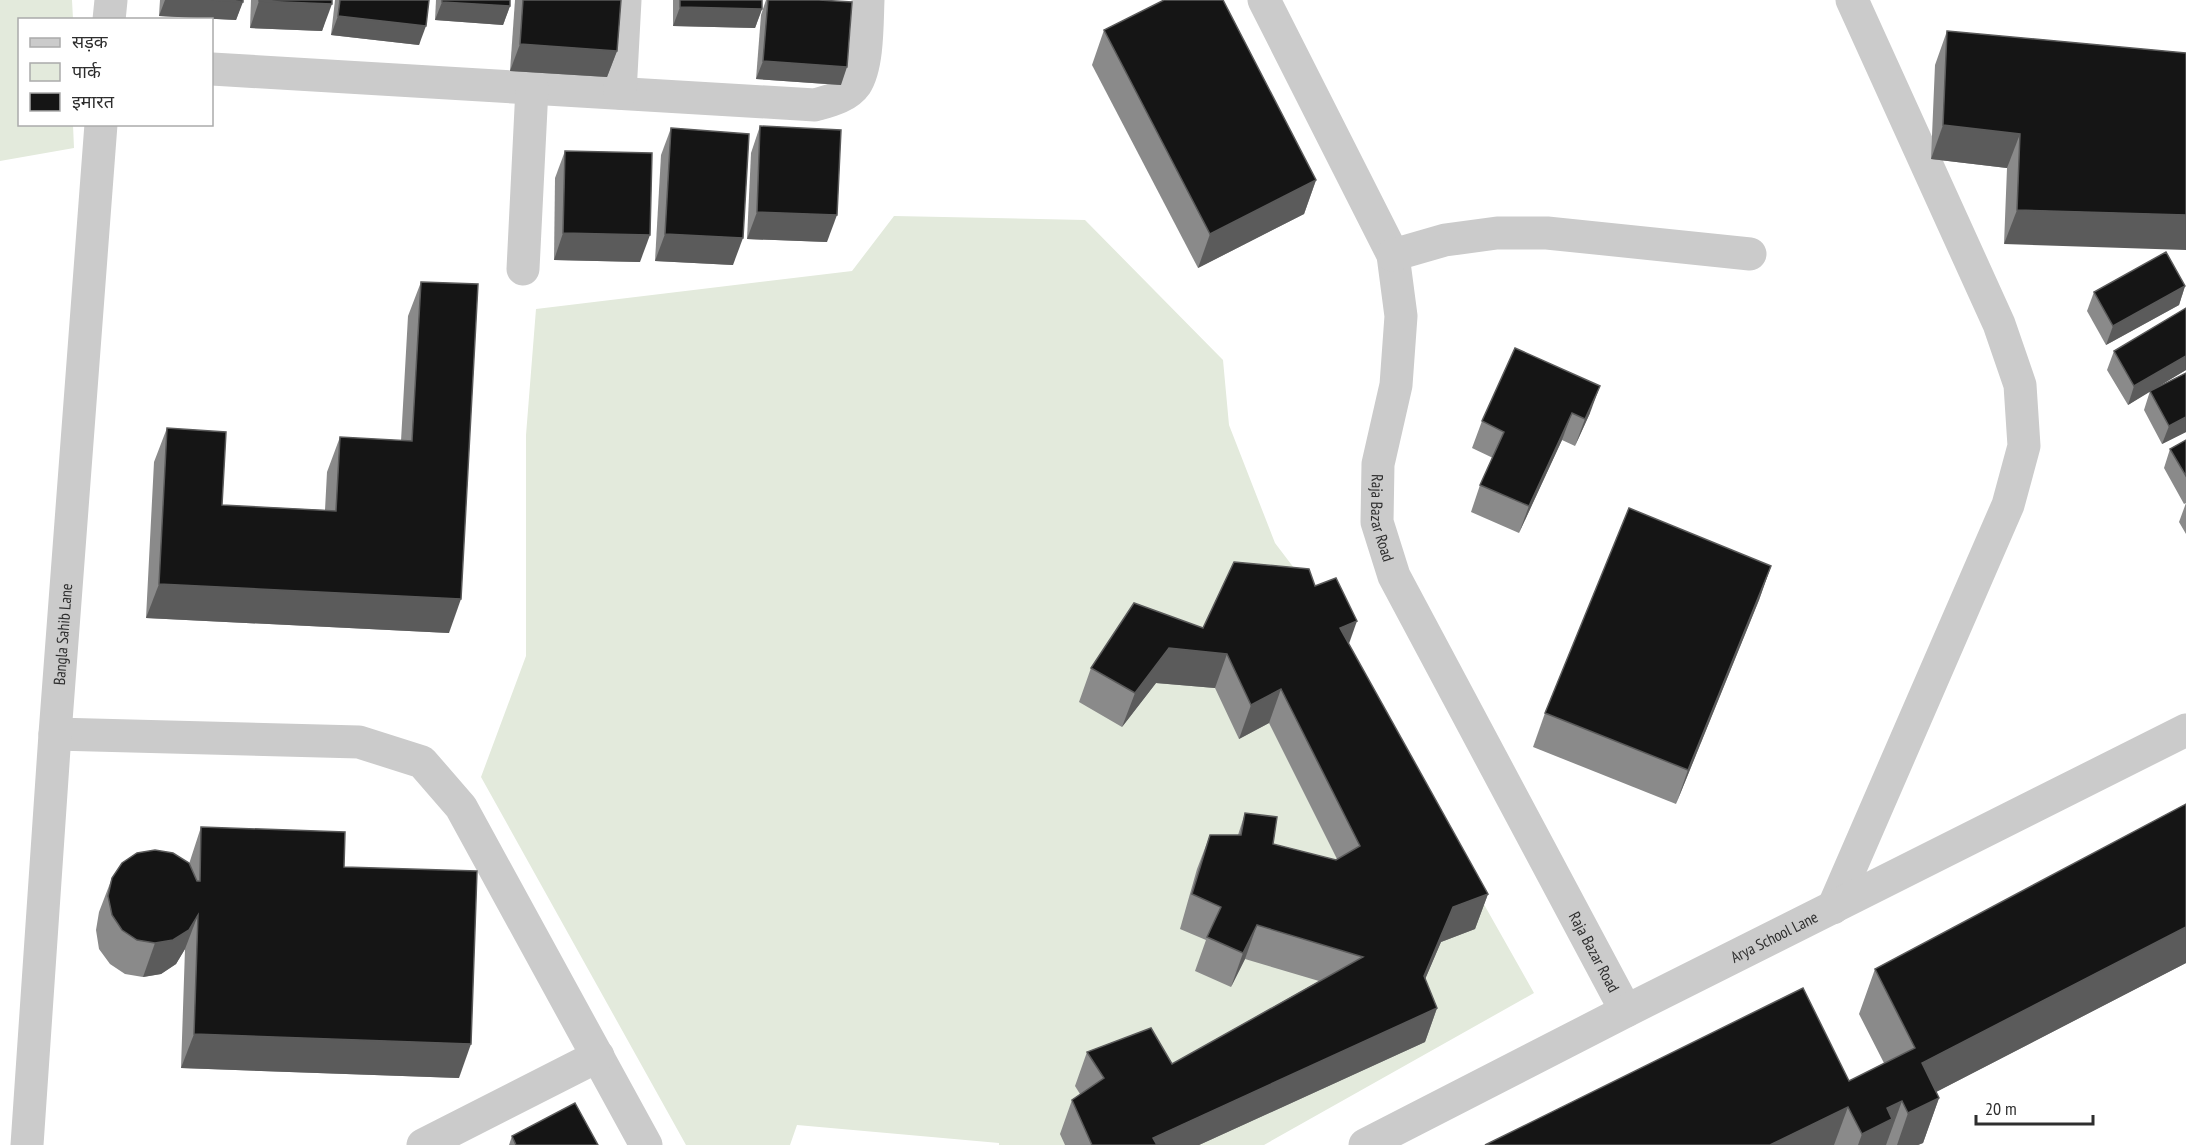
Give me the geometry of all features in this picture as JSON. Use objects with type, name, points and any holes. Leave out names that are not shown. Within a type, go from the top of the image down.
[{"type":"street","points":[[109,18],[111,0]]},
{"type":"street","points":[[620,93],[625,0]]},
{"type":"street","points":[[213,69],[815,105],[839,98],[856,84],[864,61],[868,0]]},
{"type":"street","name":"Raja Bazar Road","points":[[1264,0],[1393,255],[1401,316],[1396,385],[1378,464],[1377,522],[1394,576],[1626,1011]]},
{"type":"street","points":[[1833,908],[2008,505],[2024,446],[2020,385],[1999,324],[1852,0]]},
{"type":"street","points":[[523,269],[532,88]]},
{"type":"street","name":"Bangla Sahib Lane","points":[[27,1145],[101,126]]},
{"type":"street","points":[[1393,255],[1445,240],[1497,233],[1547,233],[1750,254]]},
{"type":"street","name":"Arya School Lane","points":[[1365,1145],[1626,1011],[2186,730]]},
{"type":"street","points":[[55,734],[359,742],[423,762],[461,807],[646,1145]]},
{"type":"street","points":[[423,1145],[598,1056]]},
{"type":"green space","points":[[0,0],[72,0],[73,18],[18,18],[18,126],[73,126],[74,148],[0,161]]},
{"type":"green space","points":[[894,216],[1085,220],[1223,360],[1229,425],[1275,543],[1294,568],[1534,993],[1264,1145],[999,1145],[999,1143],[797,1125],[790,1145],[686,1145],[481,777],[526,656],[526,435],[536,309],[852,271]]},
{"type":"building","points":[[211,0],[243,0],[243,2]]},
{"type":"building","points":[[332,0],[332,4],[259,1]]},
{"type":"building","points":[[340,0],[429,0],[426,26],[338,16]]},
{"type":"building","points":[[442,0],[510,0],[510,6],[442,2]]},
{"type":"building","points":[[523,0],[621,0],[617,51],[520,44]]},
{"type":"building","points":[[680,0],[762,0],[762,9],[680,7]]},
{"type":"building","points":[[768,0],[852,2],[847,67],[763,61]]},
{"type":"building","points":[[1164,0],[1223,0],[1316,180],[1210,234],[1104,30]]},
{"type":"building","points":[[1947,31],[2186,53],[2186,215],[2017,210],[2020,134],[1943,125]]},
{"type":"building","points":[[760,126],[841,130],[837,215],[757,212]]},
{"type":"building","points":[[671,128],[749,134],[743,238],[665,234]]},
{"type":"building","points":[[565,151],[652,153],[650,235],[563,233]]},
{"type":"building","points":[[2166,252],[2185,286],[2113,326],[2094,292]]},
{"type":"building","points":[[421,282],[478,284],[461,599],[159,584],[167,428],[226,432],[222,505],[336,511],[340,437],[412,441]]},
{"type":"building","points":[[2186,308],[2186,356],[2134,386],[2114,351]]},
{"type":"building","points":[[1515,348],[1600,386],[1585,419],[1572,413],[1529,506],[1480,485],[1504,432],[1482,421]]},
{"type":"building","points":[[2186,373],[2186,417],[2169,426],[2150,391]]},
{"type":"building","points":[[2186,440],[2186,476],[2170,449]]},
{"type":"building","points":[[1629,508],[1771,566],[1688,770],[1545,713]]},
{"type":"building","points":[[1234,562],[1309,569],[1315,586],[1336,578],[1357,621],[1340,628],[1488,894],[1453,907],[1424,976],[1437,1008],[1153,1138],[1157,1145],[1092,1145],[1072,1100],[1104,1078],[1087,1052],[1151,1028],[1172,1064],[1363,957],[1257,925],[1243,953],[1207,937],[1221,907],[1192,894],[1210,835],[1241,835],[1245,813],[1277,817],[1273,844],[1336,860],[1360,846],[1281,689],[1251,705],[1227,654],[1169,648],[1135,693],[1091,668],[1134,603],[1203,628]]},
{"type":"building","points":[[2186,804],[2186,927],[1922,1063],[1939,1098],[1908,1113],[1902,1101],[1887,1108],[1892,1119],[1862,1134],[1848,1107],[1770,1145],[1485,1145],[1803,988],[1849,1081],[1915,1048],[1875,969]]},
{"type":"building","points":[[201,827],[345,832],[344,867],[477,871],[471,1044],[194,1034],[198,915],[189,930],[173,940],[155,943],[137,940],[122,930],[112,915],[108,896],[112,878],[122,863],[137,853],[155,850],[173,853],[189,863],[197,881],[200,881]]},
{"type":"building","points":[[575,1103],[598,1145],[516,1145],[512,1136]]}]
